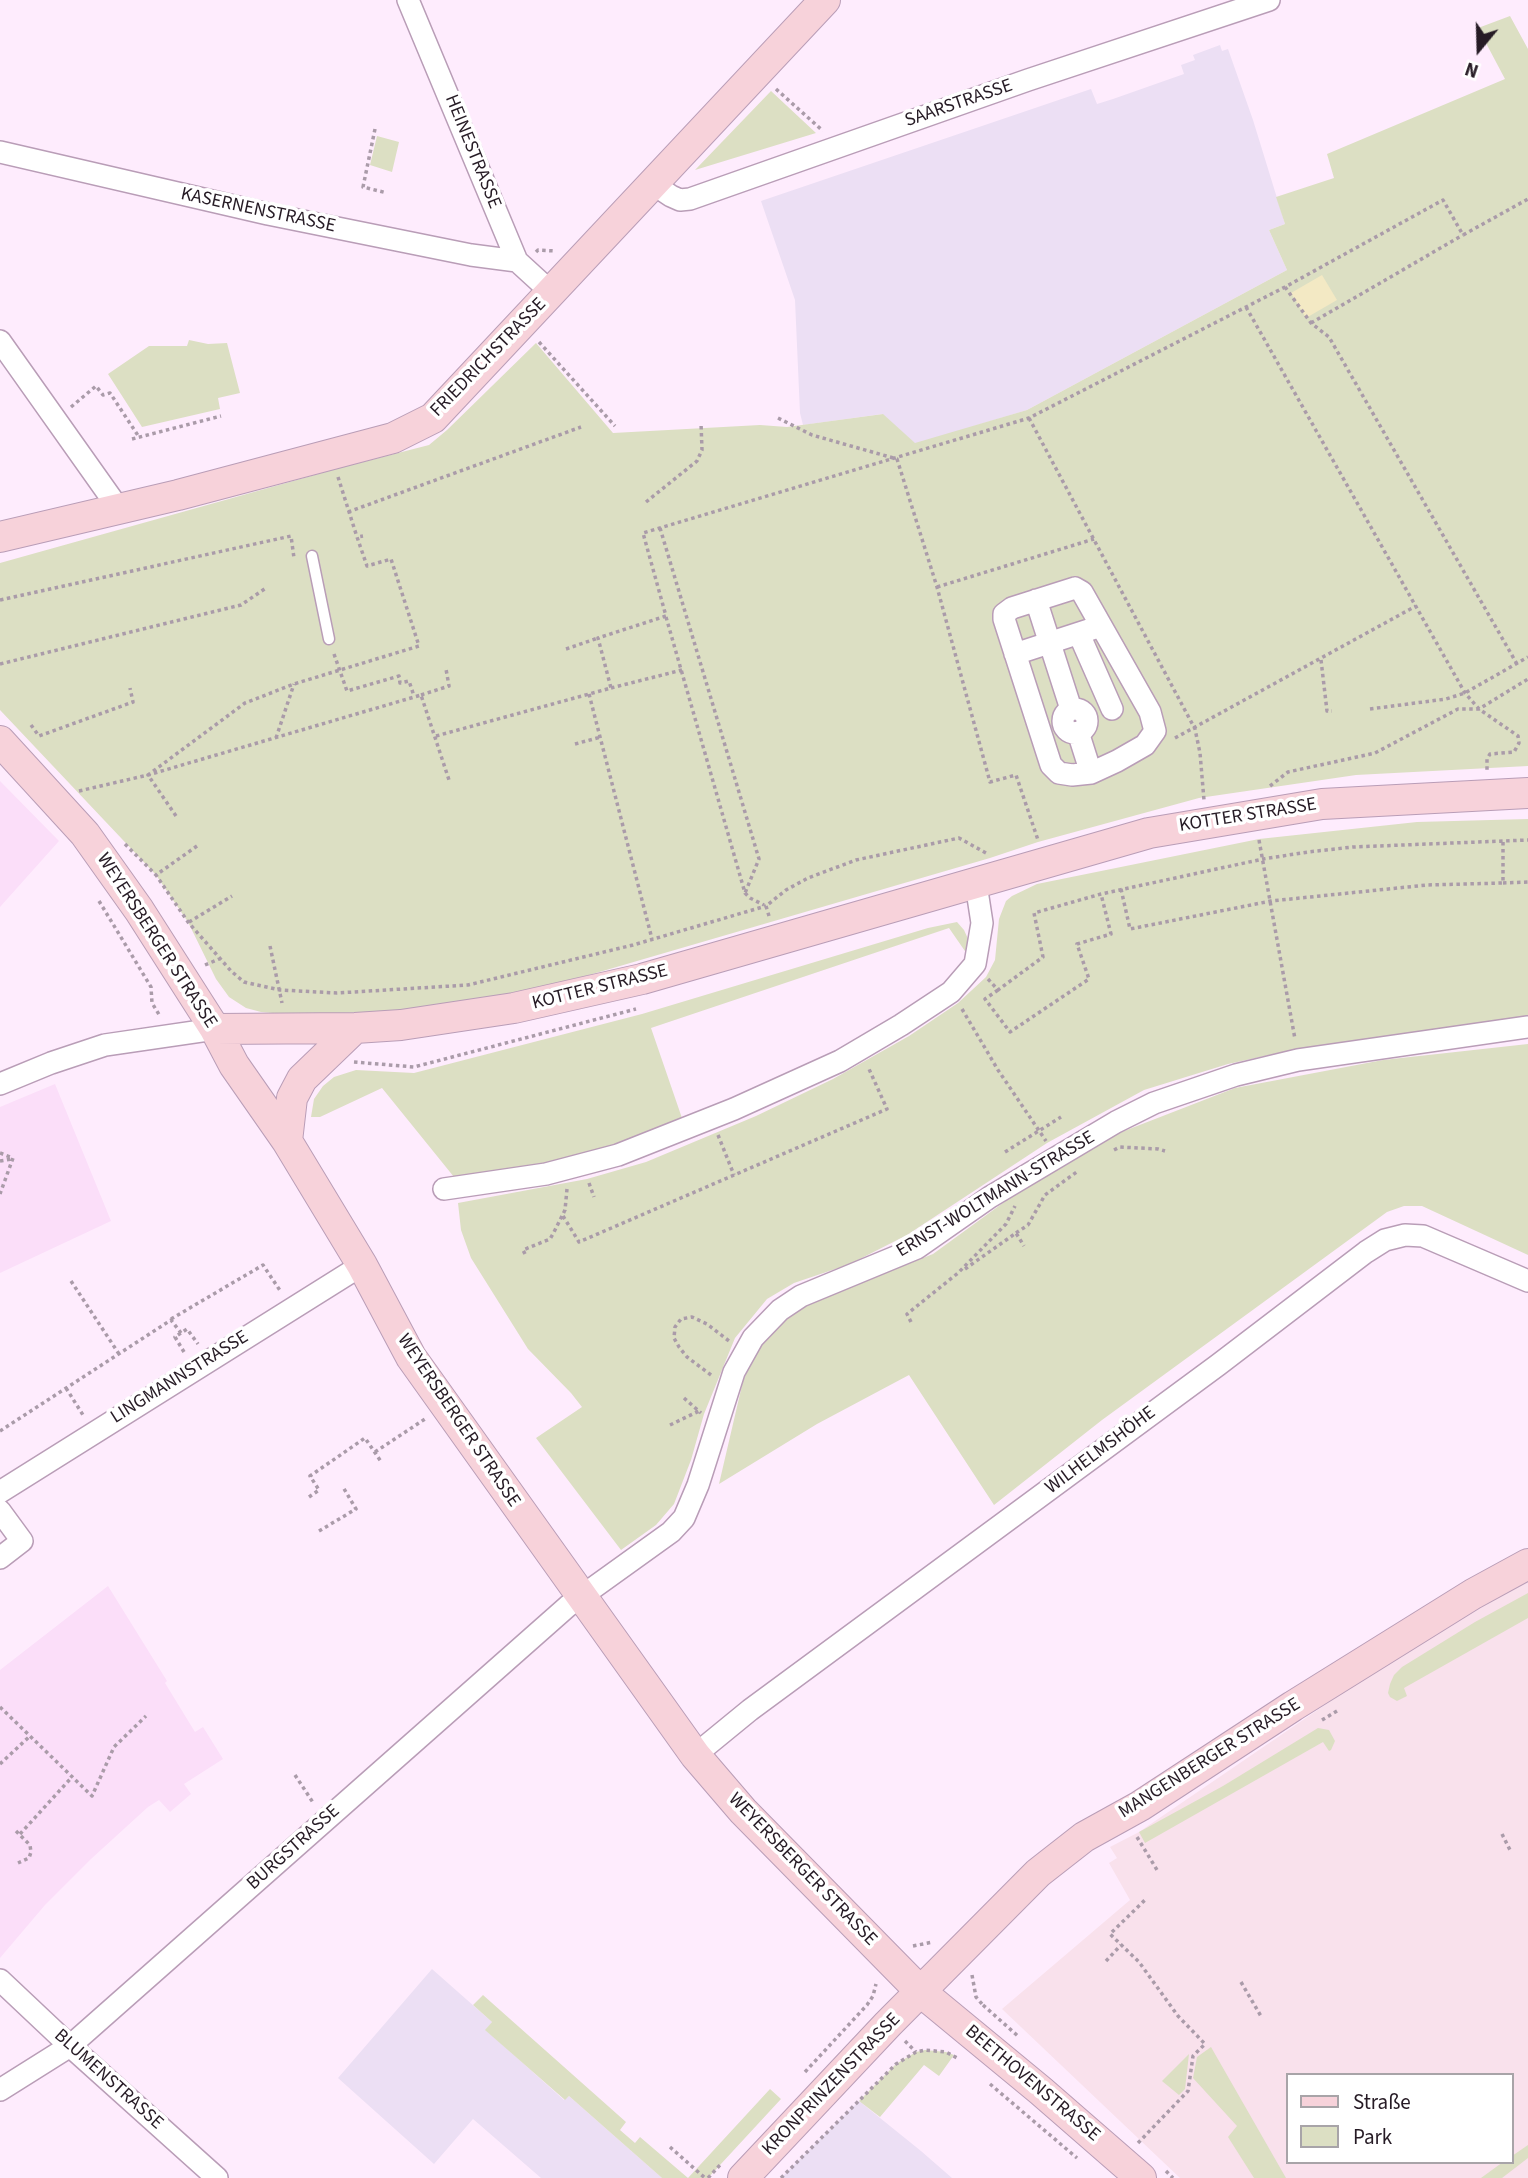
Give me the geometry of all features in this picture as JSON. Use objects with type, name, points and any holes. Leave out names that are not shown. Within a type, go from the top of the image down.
[{"type":"street","name":"HEINESTRASSE","points":[[408,0],[517,261],[552,293]]},
{"type":"street","name":"FRIEDRICHSTRASSE","points":[[0,537],[393,438],[433,418],[825,0]]},
{"type":"street","name":"SAARSTRASSE","points":[[653,184],[680,200],[690,199],[1044,74],[1269,0]]},
{"type":"street","name":"KASERNENSTRASSE","points":[[0,152],[268,214],[471,255],[517,261]]},
{"type":"street","points":[[0,341],[119,509]]},
{"type":"street","points":[[1069,589],[1079,589],[1101,626],[1155,724],[1153,736],[1145,745],[1091,773],[1065,775],[1051,765],[1004,614],[1012,608],[1069,589]]},
{"type":"street","points":[[1036,600],[1091,773]]},
{"type":"street","points":[[1015,654],[1101,626]]},
{"type":"street","points":[[1079,634],[1112,709]]},
{"type":"street","points":[[1040,731],[1071,707],[1075,667],[1090,659]]},
{"type":"street","points":[[1031,705],[1049,693],[1071,707],[1112,709],[1142,699]]},
{"type":"street","name":"WEYERSBERGER STRASSE","points":[[0,741],[85,834],[139,911],[215,1029],[234,1065],[287,1141],[362,1265],[411,1357],[695,1755],[743,1811],[921,1992]]},
{"type":"street","name":"KOTTER STRASSE","points":[[215,1029],[355,1028],[445,1020],[526,1006],[642,979],[776,941],[983,871],[1149,833],[1258,826],[1322,804],[1528,793]]},
{"type":"street","points":[[444,1189],[564,1170],[639,1148],[833,1064],[860,1049],[951,992],[975,964],[982,923],[983,871]]},
{"type":"street","name":"ERNST-WOLTMANN-STRASSE","points":[[581,1596],[671,1532],[684,1518],[698,1485],[729,1388],[744,1353],[753,1338],[779,1310],[801,1296],[916,1248],[990,1197],[1116,1122],[1154,1103],[1236,1075],[1298,1060],[1528,1027]]},
{"type":"street","points":[[287,1141],[292,1098],[302,1079],[355,1028]]},
{"type":"street","points":[[0,1084],[105,1045],[215,1029]]},
{"type":"street","name":"WILHELMSHÖHE","points":[[695,1755],[750,1710],[1385,1240],[1405,1235],[1423,1236],[1528,1281]]},
{"type":"street","name":"LINGMANNSTRASSE","points":[[0,1492],[362,1265]]},
{"type":"street","points":[[0,1511],[22,1542],[0,1558]]},
{"type":"street","name":"MANGENBERGER STRASSE","points":[[921,1992],[1038,1873],[1084,1837],[1140,1806],[1293,1706],[1473,1594],[1528,1564]]},
{"type":"street","name":"BURGSTRASSE","points":[[0,2091],[70,2046],[430,1726],[581,1596]]},
{"type":"street","name":"BLUMENSTRASSE","points":[[0,1980],[217,2178]]},
{"type":"street","name":"BEETHOVENSTRASSE","points":[[921,1992],[1146,2176]]},
{"type":"street","name":"KRONPRINZENSTRASSE","points":[[743,2178],[921,1992]]},
{"type":"lane","points":[[312,556],[329,639]]},
{"type":"path","points":[[770,83],[839,146]]},
{"type":"path","points":[[375,129],[363,187],[387,193]]},
{"type":"path","points":[[1311,323],[1528,199]]},
{"type":"path","points":[[766,906],[757,903],[745,893],[643,533],[1029,418],[1285,287],[1443,200],[1463,235]]},
{"type":"path","points":[[1285,287],[1311,323],[1329,337],[1517,664]]},
{"type":"path","points":[[1246,307],[1465,693],[1479,709],[1514,732],[1519,740],[1514,752],[1490,754],[1487,759],[1487,775]]},
{"type":"path","points":[[523,323],[615,426]]},
{"type":"path","points":[[55,419],[96,386],[103,395],[110,393],[139,437]]},
{"type":"path","points":[[132,439],[221,416]]},
{"type":"path","points":[[778,418],[812,435],[897,459]]},
{"type":"path","points":[[1029,418],[1195,729],[1204,803]]},
{"type":"path","points":[[646,502],[697,461],[702,450],[701,423]]},
{"type":"path","points":[[348,512],[581,427]]},
{"type":"path","points":[[897,459],[937,587],[990,782],[1016,775],[1040,844]]},
{"type":"path","points":[[148,775],[245,703],[294,684],[419,646],[391,559],[367,566],[336,469]]},
{"type":"path","points":[[660,528],[759,859],[745,893]]},
{"type":"path","points":[[0,600],[291,536],[295,559],[312,556]]},
{"type":"path","points":[[357,537],[363,536]]},
{"type":"path","points":[[937,587],[1094,539]]},
{"type":"path","points":[[0,664],[241,605],[266,588]]},
{"type":"path","points":[[1195,729],[1416,607]]},
{"type":"path","points":[[566,649],[666,616]]},
{"type":"path","points":[[598,638],[611,688]]},
{"type":"path","points":[[329,639],[347,691],[399,676],[400,683],[409,681],[414,697]]},
{"type":"path","points":[[1370,709],[1446,699],[1465,693],[1528,657]]},
{"type":"path","points":[[1320,659],[1327,711],[1332,711]]},
{"type":"path","points":[[53,797],[148,775],[422,695],[449,686],[446,669]]},
{"type":"path","points":[[436,736],[682,670]]},
{"type":"path","points":[[1298,1060],[1258,826],[1268,788],[1288,772],[1364,757],[1458,709],[1479,709],[1528,679]]},
{"type":"path","points":[[276,739],[294,684]]},
{"type":"path","points":[[31,725],[39,736],[133,702],[130,688]]},
{"type":"path","points":[[589,694],[652,939]]},
{"type":"path","points":[[422,695],[450,783]]},
{"type":"path","points":[[575,744],[601,737]]},
{"type":"path","points":[[148,775],[176,816]]},
{"type":"path","points":[[197,846],[156,875],[188,922],[219,959],[244,982],[280,990],[337,993],[468,985],[652,939],[766,906],[786,890],[808,878],[856,860],[931,843],[959,838],[979,848],[983,871]]},
{"type":"path","points":[[1048,964],[1043,957],[1034,913],[1121,889],[1263,859],[1353,847],[1528,840],[1527,848]]},
{"type":"path","points":[[1503,842],[1503,883]]},
{"type":"path","points":[[1458,844],[1458,850]]},
{"type":"path","points":[[1383,847],[1384,853]]},
{"type":"path","points":[[1308,852],[1309,861]]},
{"type":"path","points":[[1219,868],[1221,875]]},
{"type":"path","points":[[1121,889],[1130,929],[1271,901],[1427,886],[1528,882]]},
{"type":"path","points":[[1145,884],[1147,891]]},
{"type":"path","points":[[1043,957],[985,999],[1010,1032],[1088,979],[1077,944],[1111,934],[1101,894]]},
{"type":"path","points":[[96,895],[151,987],[152,1003]]},
{"type":"path","points":[[188,922],[232,897]]},
{"type":"path","points":[[766,906],[776,941]]},
{"type":"path","points":[[1059,906],[1061,913]]},
{"type":"path","points":[[270,946],[280,990],[283,1028]]},
{"type":"path","points":[[975,964],[998,990]]},
{"type":"path","points":[[951,992],[998,1070],[1057,1157]]},
{"type":"path","points":[[563,1216],[579,1242],[887,1109],[860,1049]]},
{"type":"path","points":[[1005,1152],[1061,1117]]},
{"type":"path","points":[[711,1118],[734,1175]]},
{"type":"path","points":[[1111,1151],[1120,1147],[1158,1149],[1165,1152]]},
{"type":"path","points":[[0,1153],[13,1158]]},
{"type":"path","points":[[0,1161],[13,1158]]},
{"type":"path","points":[[0,1194],[13,1158]]},
{"type":"path","points":[[911,1322],[907,1314],[958,1273],[1028,1225],[1045,1195],[1073,1178],[1081,1169]]},
{"type":"path","points":[[525,1254],[523,1250],[550,1239],[563,1216],[567,1194],[564,1170]]},
{"type":"path","points":[[958,1273],[1006,1224],[1019,1194],[1016,1182]]},
{"type":"path","points":[[1016,1233],[1024,1247]]},
{"type":"path","points":[[0,1431],[171,1320],[264,1265],[292,1308]]},
{"type":"path","points":[[71,1281],[119,1354]]},
{"type":"path","points":[[729,1388],[687,1357],[674,1338],[675,1327],[681,1319],[692,1317],[707,1324],[744,1353]]},
{"type":"path","points":[[171,1320],[181,1333]]},
{"type":"path","points":[[66,1388],[93,1432]]},
{"type":"path","points":[[670,1425],[699,1411]]},
{"type":"path","points":[[375,1452],[426,1419]]},
{"type":"path","points":[[309,1497],[319,1490],[310,1476],[365,1438],[383,1463]]},
{"type":"path","points":[[319,1531],[356,1509],[342,1487]]},
{"type":"path","points":[[0,1707],[92,1796],[114,1747],[146,1716]]},
{"type":"path","points":[[0,1764],[30,1736]]},
{"type":"path","points":[[295,1775],[314,1805]]},
{"type":"path","points":[[18,1863],[29,1858],[32,1852],[30,1845],[18,1833],[72,1777]]},
{"type":"path","points":[[1502,1834],[1510,1850]]},
{"type":"path","points":[[1139,1839],[1157,1870]]},
{"type":"path","points":[[1138,2143],[1188,2091],[1193,2056],[1205,2043],[1196,2037],[1178,2016],[1139,1962],[1110,1934],[1147,1898]]},
{"type":"path","points":[[916,1947],[940,1940]]},
{"type":"path","points":[[1107,1961],[1121,1945]]},
{"type":"path","points":[[973,1971],[973,1989],[982,2004]]},
{"type":"path","points":[[1241,1982],[1262,2018]]},
{"type":"path","points":[[781,2178],[906,2057],[925,2050],[942,2051],[954,2055],[967,2066]]},
{"type":"path","points":[[983,2079],[1075,2158],[1081,2158]]},
{"type":"path","points":[[670,2147],[705,2178]]},
{"type":"path","points":[[1146,2176],[1173,2178]]},
{"type":"shaded area","points":[[1220,45],[1222,51],[1228,49],[1285,224],[1269,230],[1287,270],[1027,410],[915,444],[882,414],[803,425],[800,413],[795,300],[761,201],[1091,89],[1097,104],[1113,99],[1184,74],[1181,65],[1195,60],[1193,55]]},
{"type":"shaded area","points":[[0,781],[59,841],[0,907]]},
{"type":"shaded area","points":[[55,1084],[111,1221],[0,1273],[0,1107]]},
{"type":"shaded area","points":[[1528,1580],[1528,2178],[1180,2178],[1002,2009],[1130,1900],[1109,1863],[1117,1858],[1110,1847],[1139,1832],[1338,1696],[1437,1633]]},
{"type":"shaded area","points":[[108,1586],[195,1732],[203,1727],[223,1759],[184,1784],[191,1794],[170,1812],[159,1800],[148,1807],[45,1905],[0,1958],[0,1670]]},
{"type":"shaded area","points":[[432,1969],[492,2022],[486,2030],[564,2100],[569,2096],[662,2178],[541,2178],[473,2119],[434,2164],[338,2078]]},
{"type":"shaded area","points":[[859,2101],[921,2151],[952,2178],[781,2178]]},
{"type":"green space","points":[[1510,16],[1528,49],[1528,766],[1356,775],[1199,798],[1038,842],[524,994],[388,1012],[283,1014],[246,1008],[229,997],[216,979],[188,922],[156,875],[0,710],[0,563],[429,445],[536,343],[613,433],[760,425],[787,427],[883,414],[915,443],[1027,410],[1287,270],[1269,230],[1285,224],[1276,197],[1334,178],[1327,154],[1505,79],[1478,28]]},
{"type":"green space","points":[[771,91],[816,133],[695,170]]},
{"type":"green space","points":[[377,136],[399,142],[392,172],[370,165]]},
{"type":"green space","points":[[189,340],[208,344],[227,343],[240,393],[218,398],[220,409],[142,427],[108,374],[149,346],[187,346]]},
{"type":"green space","points":[[1528,819],[1528,1016],[1297,1049],[1228,1064],[1144,1090],[1047,1143],[907,1235],[850,1264],[794,1283],[767,1299],[735,1338],[704,1414],[691,1460],[674,1504],[656,1525],[621,1550],[536,1438],[582,1407],[528,1349],[471,1258],[461,1230],[458,1203],[587,1179],[646,1162],[756,1116],[833,1079],[909,1036],[958,1003],[986,977],[995,960],[999,919],[1006,901],[1037,884],[1259,839],[1417,822]]},
{"type":"green space","points":[[957,922],[969,941],[967,954],[949,928],[651,1028],[683,1121],[629,1143],[531,1167],[454,1177],[382,1088],[320,1117],[311,1117],[314,1099],[323,1086],[334,1077],[356,1070],[414,1073],[642,1014],[928,928]]},
{"type":"green space","points":[[1528,1044],[1528,1255],[1422,1206],[1404,1206],[1387,1212],[1102,1420],[994,1505],[909,1375],[817,1424],[719,1484],[743,1381],[761,1341],[794,1313],[815,1301],[933,1254],[1007,1200],[1119,1133],[1235,1088],[1383,1060]]},
{"type":"green space","points":[[1528,1593],[1528,1618],[1404,1688],[1407,1696],[1397,1701],[1390,1697],[1390,1684],[1402,1667]]},
{"type":"green space","points":[[1318,1728],[1329,1730],[1335,1741],[1331,1750],[1329,1751],[1323,1742],[1145,1843],[1139,1832],[1223,1786]]},
{"type":"green space","points":[[483,1995],[626,2122],[620,2130],[635,2143],[640,2137],[688,2178],[662,2178],[569,2096],[565,2100],[485,2030],[492,2022],[473,2005]]},
{"type":"green space","points":[[1211,2047],[1286,2178],[1254,2178],[1228,2137],[1237,2126],[1193,2078],[1197,2057]]},
{"type":"green space","points":[[925,2050],[954,2055],[939,2076],[924,2065],[880,2117],[859,2101],[896,2064],[916,2052]]},
{"type":"green space","points":[[1189,2054],[1185,2089],[1179,2095],[1162,2081]]},
{"type":"green space","points":[[770,2089],[781,2099],[708,2178],[688,2178]]},
{"type":"green space","points":[[1528,2145],[1528,2158],[1502,2178],[1481,2178],[1500,2164],[1514,2164],[1514,2155]]},
{"type":"sand","points":[[1322,275],[1337,300],[1306,318],[1291,293]]}]
